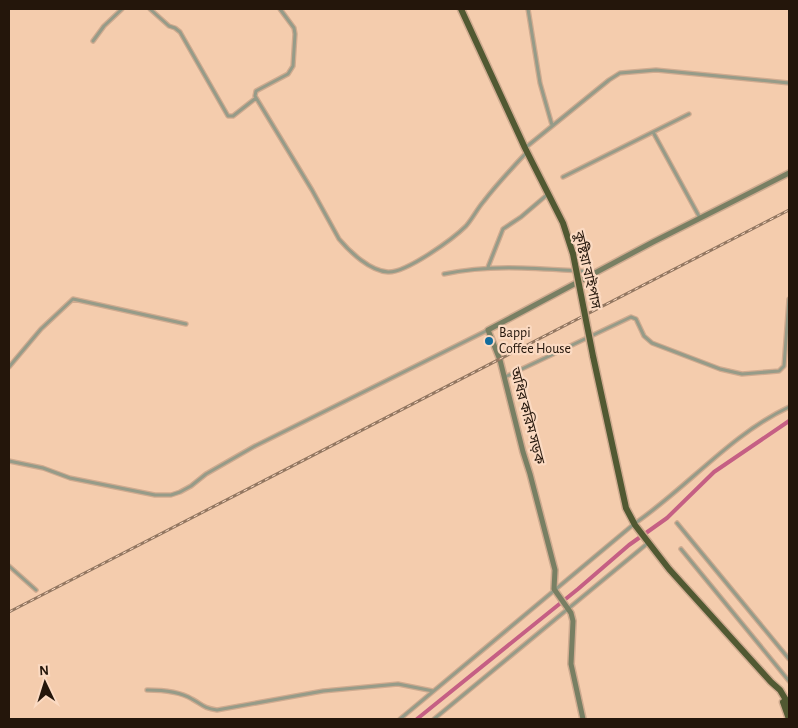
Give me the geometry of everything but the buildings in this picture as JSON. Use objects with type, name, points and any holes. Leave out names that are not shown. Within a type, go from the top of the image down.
[{"type":"highway","name":"কুষ্টিয়া বাইপাস","points":[[461,9],[526,150],[563,223],[573,254],[626,508],[635,524],[669,570],[780,690],[789,711]]},
{"type":"highway","points":[[786,702],[789,719]]},
{"type":"main road","points":[[488,330],[789,173]]},
{"type":"main road","name":"অধির করিম সড়ক","points":[[488,330],[500,359],[555,570],[556,592]]},
{"type":"main road","points":[[556,592],[569,609],[573,620],[571,664],[583,719]]},
{"type":"street","points":[[93,40],[97,33],[122,9]]},
{"type":"street","points":[[150,9],[169,26],[176,28],[180,32],[228,116],[237,114],[256,98]]},
{"type":"street","points":[[280,9],[294,28],[293,66],[288,74],[256,91],[254,94],[339,239],[371,267],[387,272],[400,270],[421,259],[457,234],[466,226],[484,200],[526,150],[552,126],[620,74],[656,70],[789,82]]},
{"type":"street","points":[[528,9],[540,82],[552,126]]},
{"type":"street","points":[[563,177],[689,114]]},
{"type":"street","points":[[653,132],[700,218]]},
{"type":"street","points":[[488,267],[503,229],[521,217],[548,194]]},
{"type":"street","points":[[444,274],[488,267],[598,272]]},
{"type":"street","points":[[9,367],[40,329],[73,299],[186,324]]},
{"type":"street","points":[[504,377],[631,317],[636,319],[644,336],[652,343],[712,366],[742,374],[779,371],[784,366],[789,299]]},
{"type":"street","points":[[9,461],[43,468],[70,478],[155,495],[171,495],[191,486],[206,474],[255,446],[488,330]]},
{"type":"street","points":[[400,719],[556,592],[742,435],[789,407]]},
{"type":"street","points":[[677,523],[789,659]]},
{"type":"street","points":[[434,719],[648,542]]},
{"type":"street","points":[[681,549],[789,681]]},
{"type":"street","points":[[9,566],[36,590]]},
{"type":"street","points":[[147,690],[164,690],[194,700],[201,706],[217,710],[323,691],[398,684],[433,691]]},
{"type":"waterway","points":[[417,719],[578,589],[629,545],[667,518],[714,472],[789,421]]},
{"type":"railway","points":[[9,612],[789,210]]},
{"type":"place","name":"Bappi Coffee House","points":[[489,341]]}]
